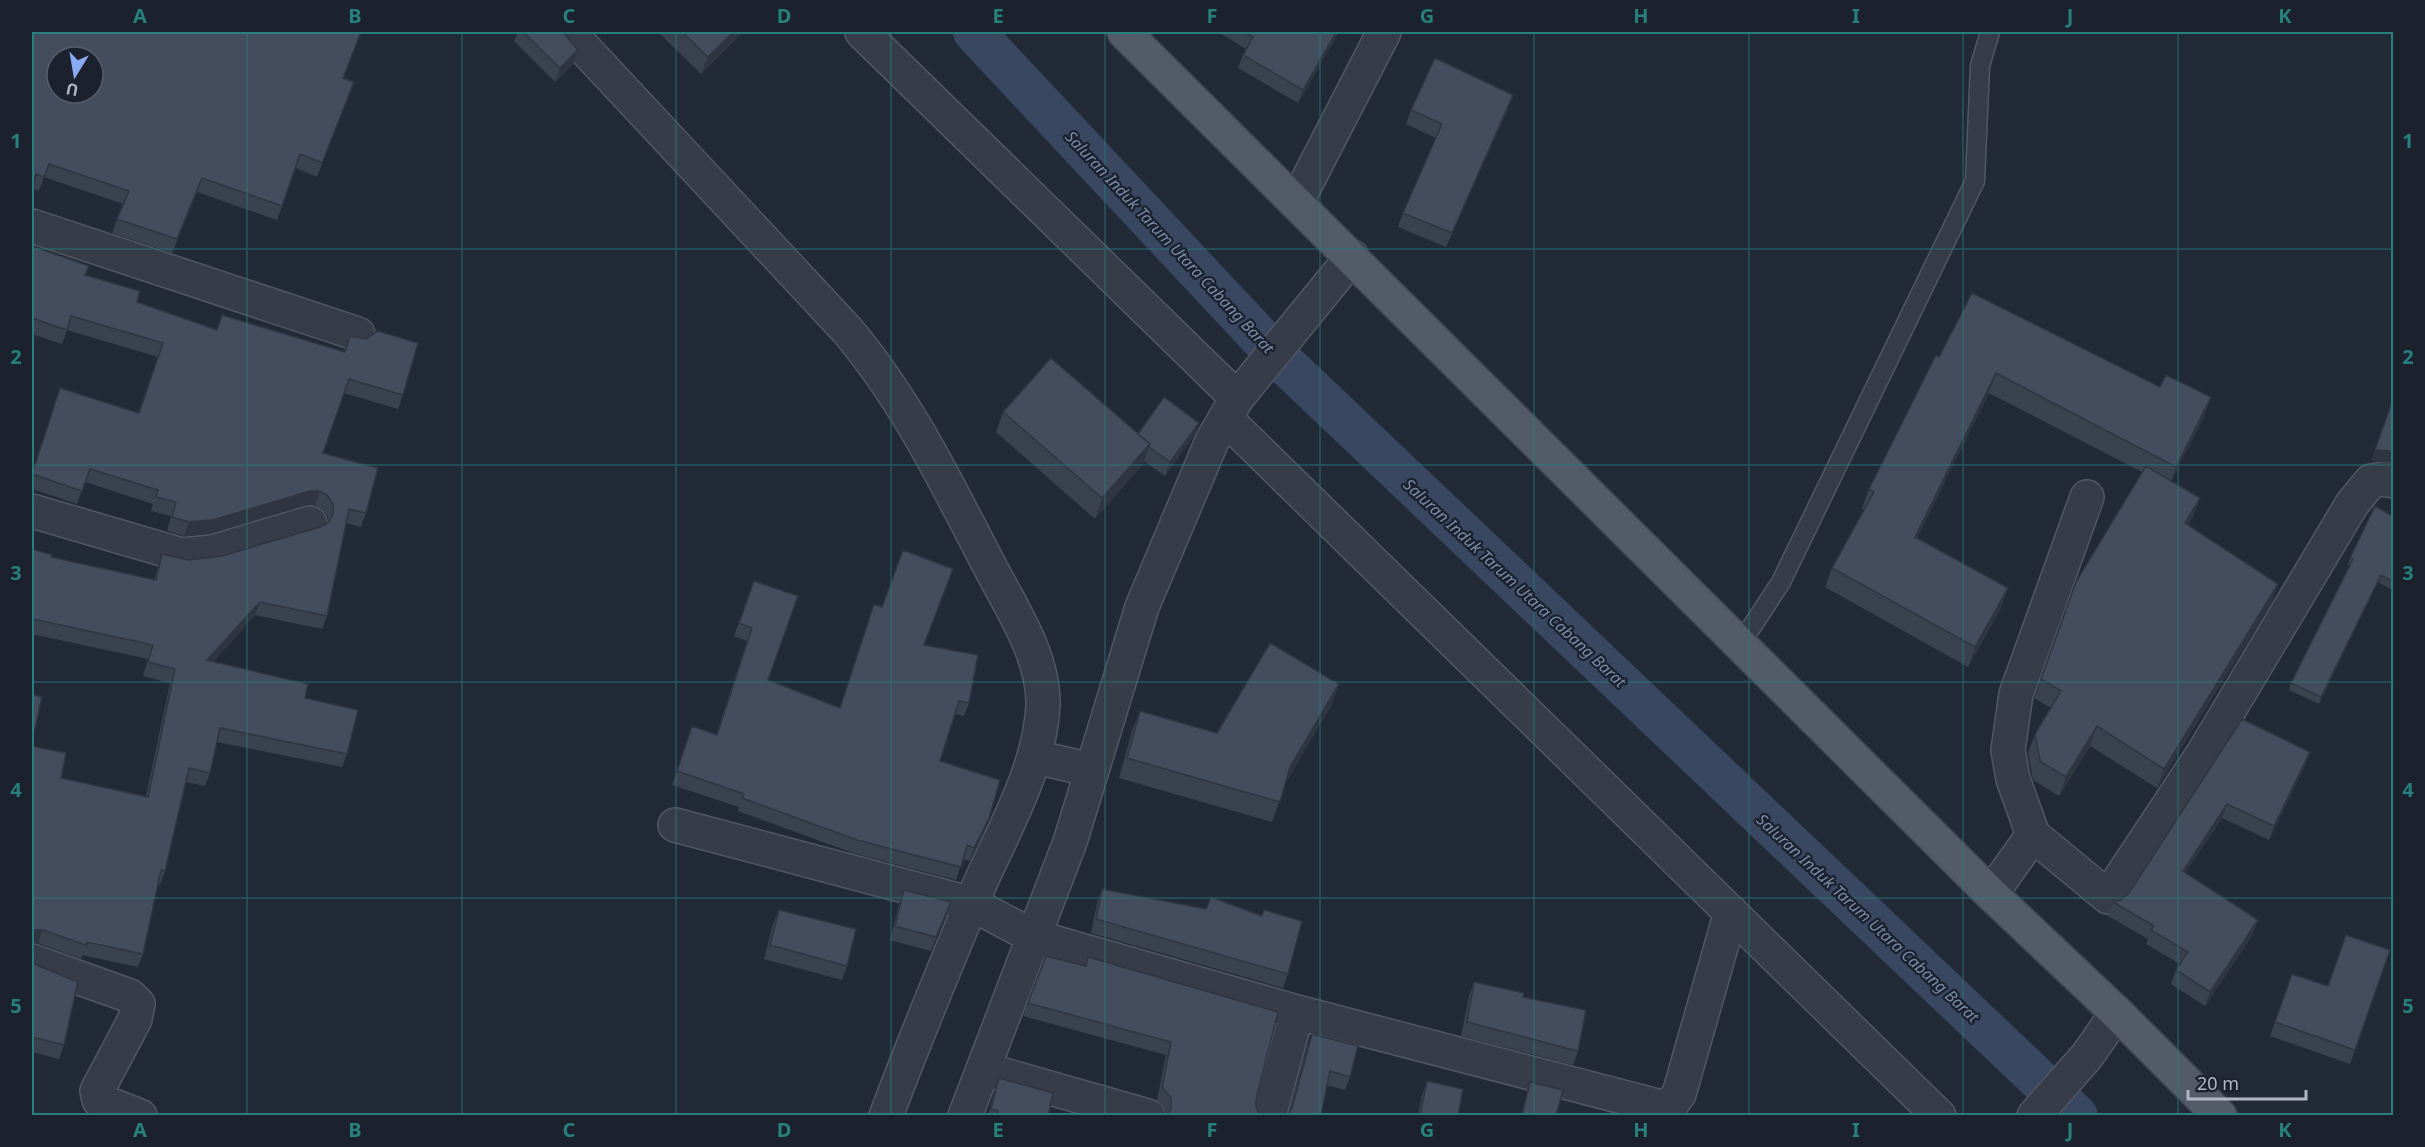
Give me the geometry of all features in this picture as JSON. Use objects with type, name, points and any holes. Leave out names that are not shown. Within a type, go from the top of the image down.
[{"type":"main road","points":[[1124,32],[1517,424],[1747,634],[2220,1116]]},
{"type":"street","points":[[568,32],[847,330],[889,384],[934,455],[1029,643],[1039,677],[1043,703],[1043,759],[886,1116]]},
{"type":"street","points":[[862,32],[1731,912],[1939,1116]]},
{"type":"street","points":[[1296,203],[1384,32]]},
{"type":"street","points":[[32,226],[358,334]]},
{"type":"street","points":[[965,1116],[983,1069],[1026,932],[1070,842],[1088,770],[1142,607],[1212,441],[1231,408],[1352,257]]},
{"type":"street","points":[[2087,497],[2016,694],[2008,734],[2009,765],[2031,838],[2102,894],[2109,896],[2204,752],[2352,504],[2371,481],[2384,478],[2394,481]]},
{"type":"street","points":[[32,511],[182,555],[212,552],[310,524]]},
{"type":"street","points":[[1043,759],[1088,770]]},
{"type":"street","points":[[675,825],[977,907],[1026,932],[1297,1012],[1657,1106],[1670,1106],[1679,1094],[1731,912]]},
{"type":"street","points":[[1996,887],[2031,838]]},
{"type":"street","points":[[32,961],[130,996],[138,1004],[135,1019],[97,1091],[99,1100],[140,1116]]},
{"type":"street","points":[[1269,1116],[1297,1012]]},
{"type":"street","points":[[2034,1116],[2087,1056],[2117,1013]]},
{"type":"street","points":[[983,1069],[1148,1116]]},
{"type":"lane","points":[[1747,634],[1781,582],[1976,181],[1980,66],[1990,32]]},
{"type":"building","points":[[32,32],[361,32],[343,78],[354,82],[322,163],[300,154],[282,206],[202,178],[177,239],[117,219],[129,191],[49,164],[44,177],[36,174],[32,191]]},
{"type":"building","points":[[523,32],[563,32],[578,50],[560,68]]},
{"type":"building","points":[[682,32],[733,32],[708,57]]},
{"type":"building","points":[[1244,32],[1336,32],[1303,90],[1243,55],[1253,37]]},
{"type":"building","points":[[1435,58],[1513,95],[1452,233],[1403,213],[1442,124],[1411,110]]},
{"type":"building","points":[[32,246],[89,266],[85,275],[140,291],[137,302],[217,330],[222,315],[345,352],[350,336],[366,339],[378,331],[418,343],[403,395],[349,379],[323,453],[378,468],[366,513],[349,509],[327,616],[260,602],[207,660],[308,684],[305,698],[358,710],[347,754],[220,728],[210,773],[189,768],[165,871],[161,870],[143,954],[87,942],[86,945],[43,930],[32,930],[32,746],[66,753],[61,778],[148,797],[175,669],[148,662],[153,645],[33,619],[32,626],[32,549],[52,555],[51,557],[156,580],[162,554],[188,560],[222,556],[320,527],[329,522],[333,513],[333,504],[327,495],[320,491],[310,491],[213,520],[189,522],[172,517],[176,502],[156,497],[158,490],[90,469],[82,491],[32,474],[60,388],[139,413],[163,343],[71,316],[67,330],[32,318]]},
{"type":"building","points":[[1972,293],[2160,387],[2166,375],[2211,397],[2176,467],[1996,373],[1915,537],[2008,588],[1975,647],[1832,568],[1874,492],[1869,489],[1936,355],[1939,357]]},
{"type":"building","points":[[1051,358],[1150,444],[1102,498],[1003,412]]},
{"type":"building","points":[[1164,397],[1199,423],[1170,462],[1149,447],[1150,444],[1138,434]]},
{"type":"building","points":[[2392,402],[2394,403],[2394,451],[2375,450]]},
{"type":"building","points":[[2146,466],[2200,498],[2185,523],[2278,584],[2164,769],[2097,726],[2066,777],[2040,761],[2035,734],[2061,691],[2041,679],[2076,582]]},
{"type":"building","points":[[2375,506],[2394,517],[2394,582],[2381,575],[2321,697],[2291,683],[2353,559],[2350,558]]},
{"type":"building","points":[[903,550],[953,569],[924,645],[978,655],[969,703],[959,701],[940,761],[1000,780],[989,818],[974,848],[967,845],[961,867],[857,840],[742,798],[744,794],[677,771],[692,726],[717,735],[752,628],[739,623],[754,581],[798,596],[768,680],[840,708],[874,604],[882,607]]},
{"type":"building","points":[[1270,643],[1339,684],[1290,767],[1280,802],[1127,758],[1140,711],[1217,733]]},
{"type":"building","points":[[32,694],[42,697],[32,742]]},
{"type":"building","points":[[2242,719],[2310,752],[2274,826],[2227,804],[2183,871],[2258,920],[2210,992],[2176,970],[2188,952],[2151,930],[2154,926],[2113,902],[2121,900],[2129,893]]},
{"type":"building","points":[[1102,889],[1206,909],[1211,897],[1262,916],[1264,910],[1302,921],[1288,974],[1096,919]]},
{"type":"building","points":[[904,890],[951,902],[936,937],[895,926]]},
{"type":"building","points":[[779,910],[856,929],[847,966],[770,945]]},
{"type":"building","points":[[2346,935],[2390,950],[2355,1050],[2275,1022],[2292,974],[2328,986]]},
{"type":"building","points":[[1046,956],[1086,966],[1088,957],[1278,1012],[1256,1099],[1256,1107],[1260,1116],[1166,1116],[1171,1109],[1171,1098],[1162,1087],[1171,1042],[1028,1003]]},
{"type":"building","points":[[32,963],[78,982],[64,1045],[32,1037]]},
{"type":"building","points":[[1474,982],[1524,993],[1523,997],[1586,1010],[1578,1051],[1467,1022]]},
{"type":"building","points":[[1312,1034],[1358,1046],[1350,1077],[1330,1071],[1321,1116],[1287,1116],[1292,1108]]},
{"type":"building","points":[[999,1078],[1053,1093],[1048,1116],[997,1116],[998,1111],[991,1109]]},
{"type":"building","points":[[1427,1081],[1463,1089],[1458,1116],[1420,1116]]},
{"type":"building","points":[[1530,1082],[1563,1090],[1556,1116],[1522,1116]]},
{"type":"waterway","name":"Saluran Induk Tarum Utara Cabang Barat","points":[[974,32],[1282,361],[2077,1116]]}]
